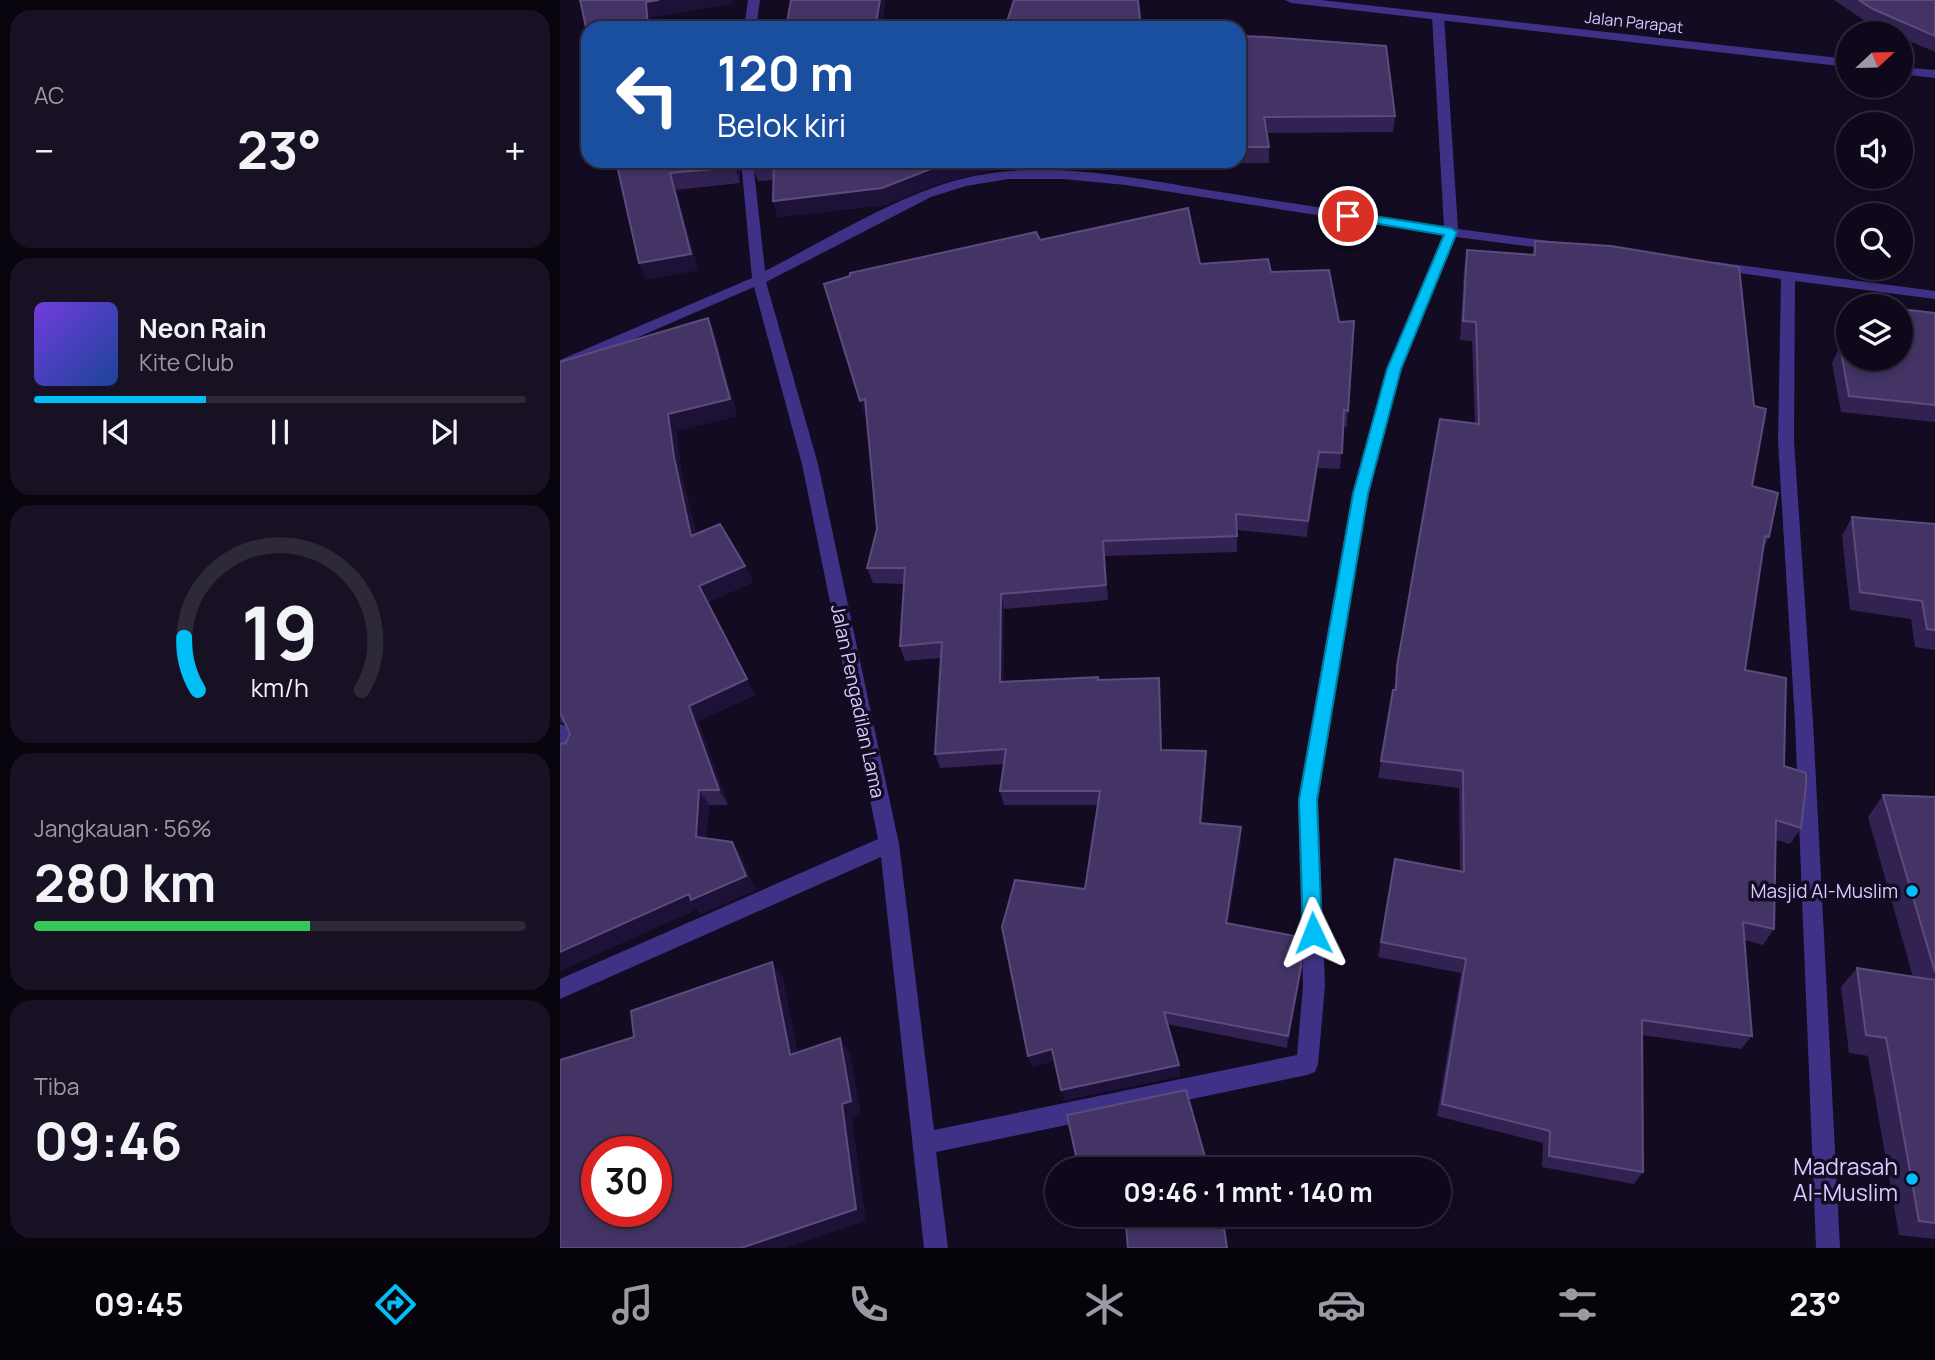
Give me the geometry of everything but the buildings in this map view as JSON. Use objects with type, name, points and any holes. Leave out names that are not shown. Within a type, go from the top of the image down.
[{"type":"street","points":[[751,21],[754,0]]},
{"type":"street","name":"Jalan Parapat","points":[[1291,0],[1836,63]]},
{"type":"street","points":[[923,1143],[1307,1064],[1314,986],[1308,800],[1360,494],[1394,369],[1451,232],[1438,16]]},
{"type":"street","points":[[1913,71],[1935,74]]},
{"type":"street","name":"Jalan Pengadilan Lama","points":[[748,168],[759,280],[810,464],[889,844],[936,1248]]},
{"type":"street","points":[[560,366],[759,280],[926,194],[964,182],[1008,175],[1063,175],[1126,181],[1451,232],[1573,248]]},
{"type":"street","points":[[1707,265],[1935,295]]},
{"type":"street","points":[[1788,275],[1786,441],[1804,722],[1828,1248]]},
{"type":"street","points":[[560,732],[570,750]]},
{"type":"street","points":[[560,989],[889,844]]},
{"type":"place","name":"Masjid Al-Muslim","points":[[1912,891]]},
{"type":"place","name":"Madrasah Al-Muslim","points":[[1912,1179]]},
{"type":"route","points":[[1313,933],[1308,800],[1360,494],[1394,369],[1451,232],[1348,216]]}]
